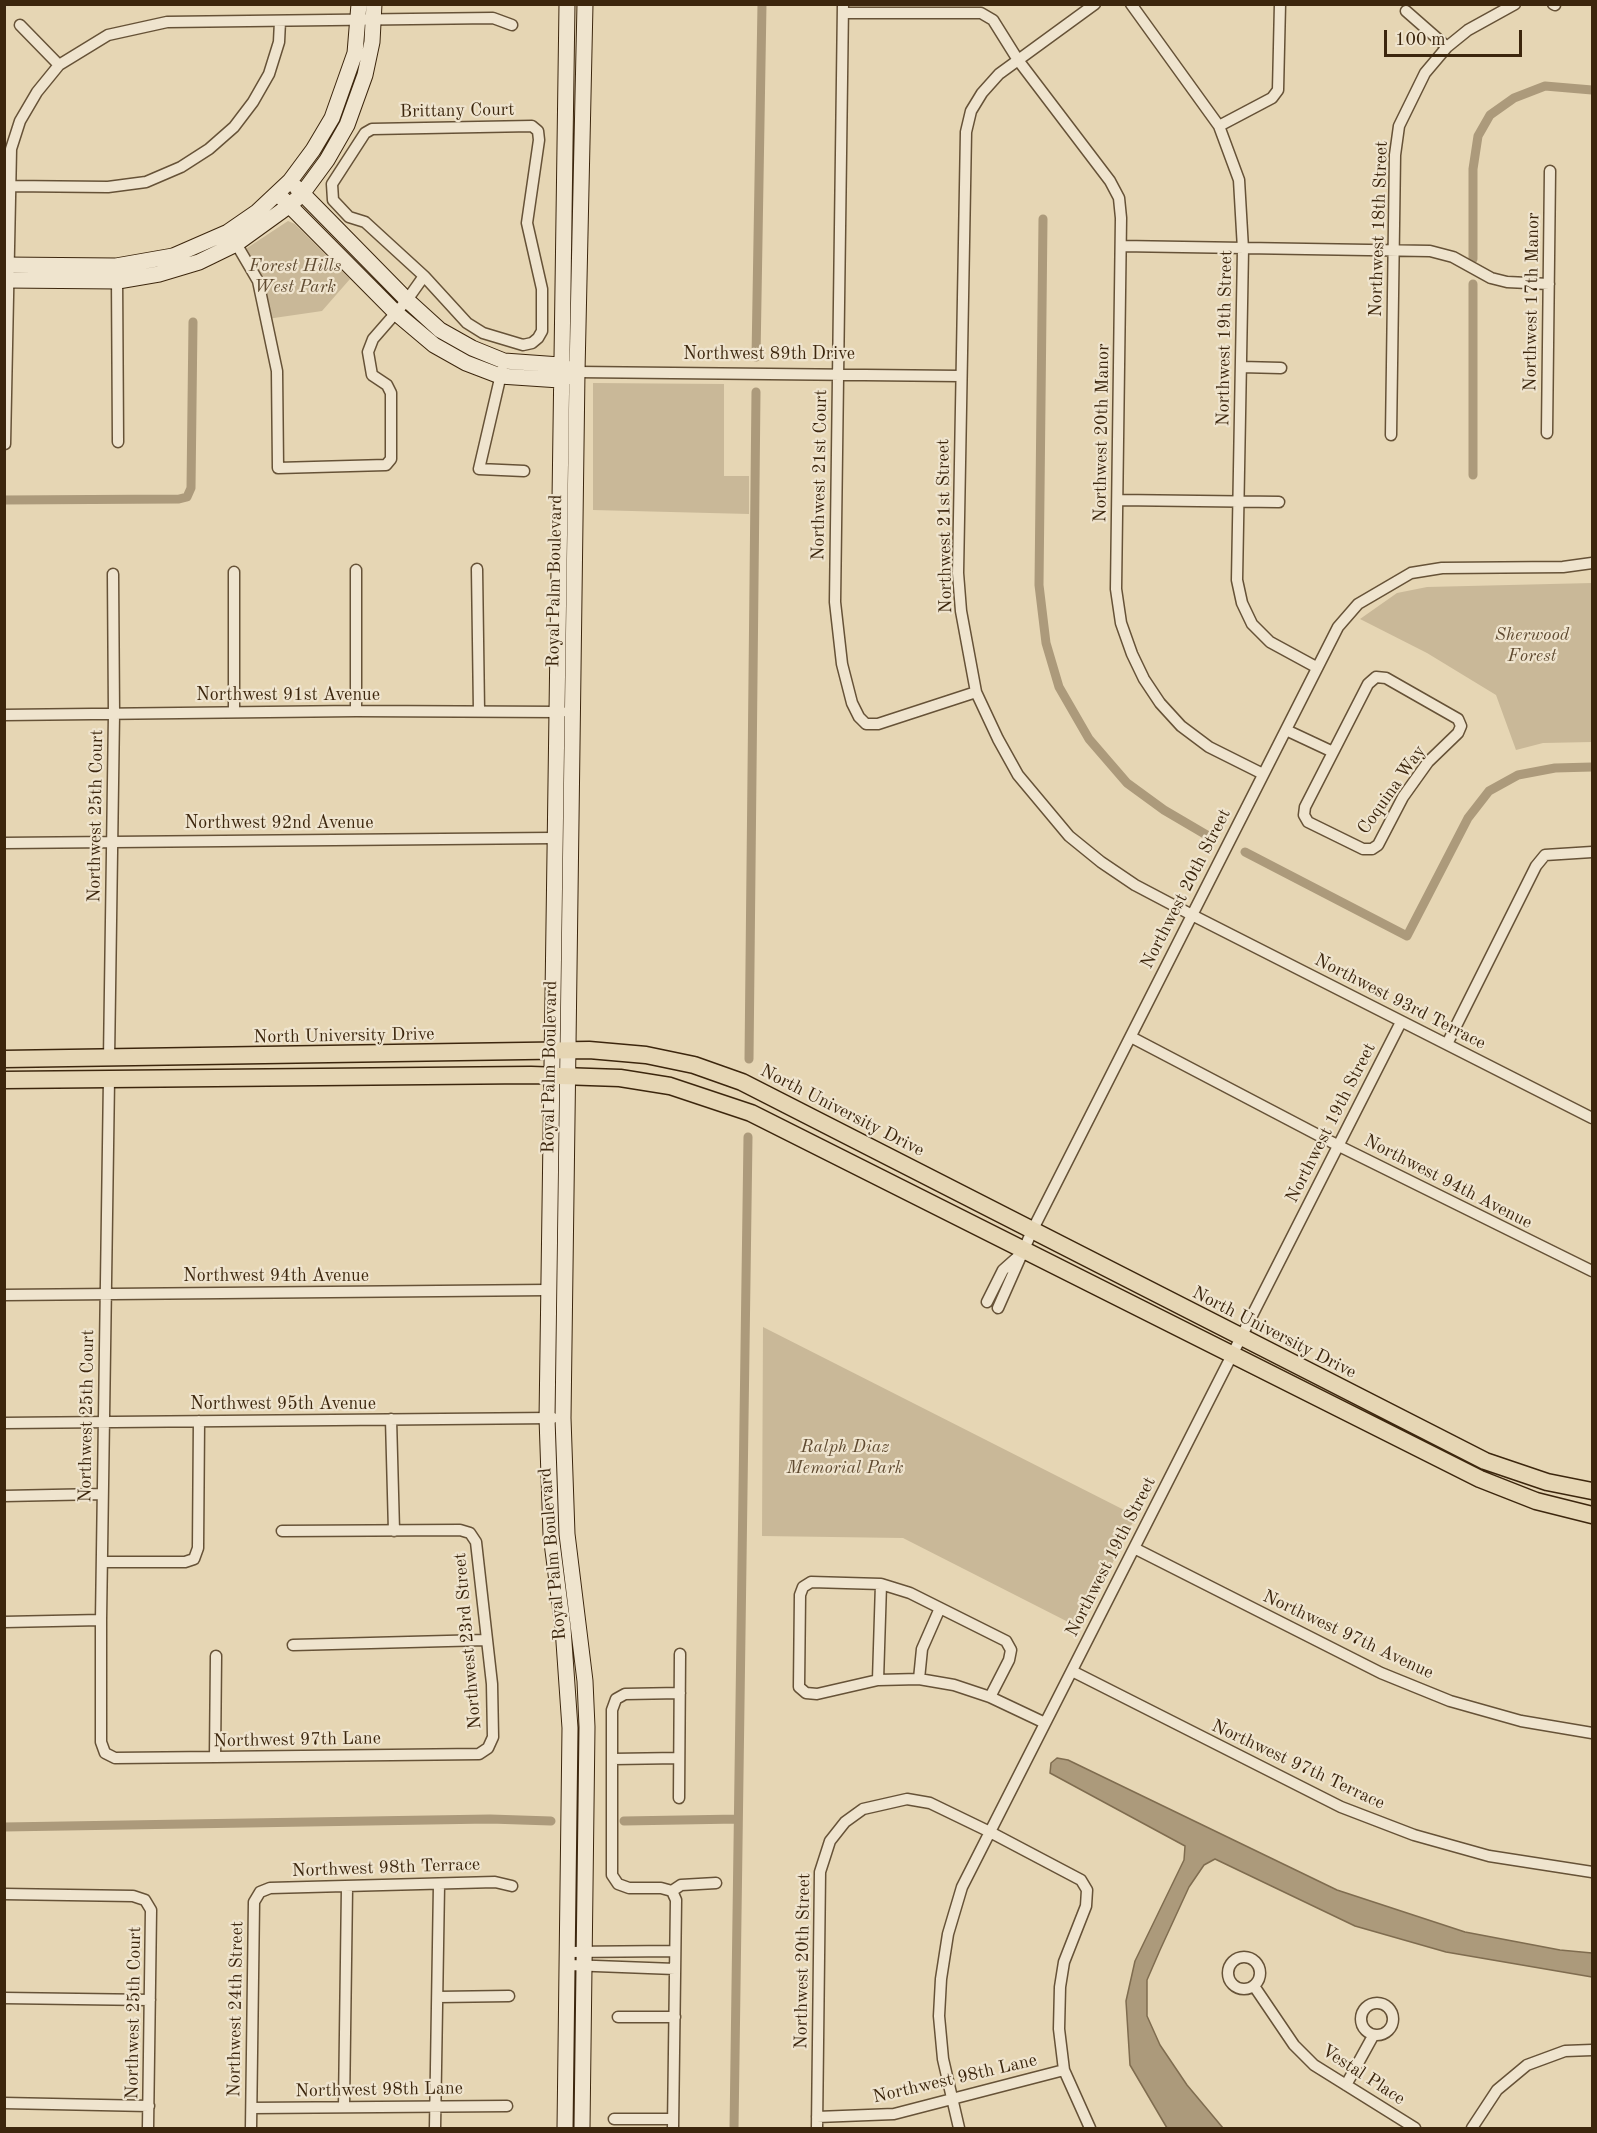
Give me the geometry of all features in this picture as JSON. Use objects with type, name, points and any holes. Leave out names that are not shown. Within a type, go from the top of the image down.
[{"type":"main road","name":"Royal Palm Boulevard","points":[[567,4],[553,838],[547,1418],[551,1535],[568,1683],[582,2128]]},
{"type":"main road","name":"Royal Palm Boulevard","points":[[565,2128],[576,1959],[585,1692],[567,1534],[563,1418],[577,372],[585,4]]},
{"type":"main road","points":[[232,238],[290,181],[313,150],[332,118],[367,11]]},
{"type":"main road","points":[[6,273],[159,274],[199,262],[232,238],[290,205],[302,194],[327,160],[347,125],[365,75],[367,11]]},
{"type":"main road","name":"Northwest 89th Drive","points":[[290,181],[407,300],[440,330],[472,348],[504,361],[560,373]]},
{"type":"main road","name":"Northwest 89th Drive","points":[[278,194],[396,313],[434,345],[466,363],[500,376],[577,372]]},
{"type":"main road","name":"North University Drive","points":[[4,1059],[569,1051],[646,1054],[727,1076],[1485,1461],[1547,1482],[1593,1491]]},
{"type":"main road","points":[[109,1079],[117,1068],[158,1058]]},
{"type":"main road","points":[[52,1080],[95,1072],[109,1059]]},
{"type":"main road","points":[[4,1080],[569,1075],[637,1080],[694,1093],[751,1113],[1448,1464],[1498,1487],[1536,1501],[1593,1515]]},
{"type":"main road","points":[[843,1159],[876,1164],[892,1158]]},
{"type":"main road","points":[[548,1239],[566,1273]]},
{"type":"main road","points":[[1448,1464],[1488,1474],[1507,1468]]},
{"type":"main road","points":[[1498,1487],[1511,1481],[1547,1482]]},
{"type":"street","name":"Northwest 21st Street","points":[[1095,4],[999,74],[982,93],[971,111],[966,132],[960,376],[958,573],[961,611],[976,692],[1018,775],[1069,836],[1135,885],[1192,915]]},
{"type":"street","name":"Northwest 19th Street","points":[[1131,4],[1219,126],[1239,180],[1243,249],[1237,580],[1242,603],[1252,624],[1270,642],[1316,667]]},
{"type":"street","points":[[1219,126],[1272,98],[1278,90],[1280,4]]},
{"type":"street","name":"Northwest 18th Street","points":[[1391,435],[1395,155],[1399,126],[1425,73],[1447,47],[1468,30],[1515,4]]},
{"type":"street","name":"Northwest 20th Manor","points":[[843,9],[981,13],[993,21],[1018,60],[1110,181],[1119,198],[1121,246],[1116,589],[1121,623],[1144,679],[1160,703],[1181,726],[1209,747],[1263,774]]},
{"type":"street","name":"Northwest 21st Court","points":[[843,9],[835,602],[842,664],[852,703],[859,717],[866,724],[878,724],[976,692]]},
{"type":"street","points":[[5,444],[6,273],[11,149],[20,121],[37,92],[59,65],[108,35],[138,26],[167,22],[280,21],[367,11],[494,18],[512,25]]},
{"type":"street","points":[[1406,11],[1447,47]]},
{"type":"street","points":[[9,186],[108,187],[146,182],[181,167],[209,149],[234,127],[253,102],[269,74],[279,42],[280,21]]},
{"type":"street","points":[[20,25],[59,65]]},
{"type":"street","name":"Brittany Court","points":[[532,126],[538,131],[539,140],[527,223],[542,289],[542,331],[538,338],[524,345],[483,333],[467,322],[424,276],[365,222],[349,217],[333,200],[332,184],[364,133],[372,129],[532,126]]},
{"type":"street","name":"Northwest 17th Manor","points":[[1547,433],[1550,171]]},
{"type":"street","points":[[232,238],[258,281],[278,371],[278,468],[386,465],[391,459],[391,393],[387,385],[372,375],[368,352],[373,339],[407,300],[424,276]]},
{"type":"street","points":[[1121,246],[1430,251],[1491,278],[1507,282],[1549,284]]},
{"type":"street","points":[[117,274],[118,442]]},
{"type":"street","points":[[504,361],[479,470],[524,471]]},
{"type":"street","points":[[1241,367],[1281,368]]},
{"type":"street","name":"Northwest 89th Drive","points":[[577,372],[960,376]]},
{"type":"street","points":[[1118,500],[1279,502]]},
{"type":"street","name":"Northwest 20th Street","points":[[998,1308],[1032,1231],[1338,627],[1358,604],[1411,573],[1442,568],[1563,567],[1593,563]]},
{"type":"street","points":[[477,569],[479,711]]},
{"type":"street","points":[[356,570],[356,711]]},
{"type":"street","points":[[234,572],[234,711]]},
{"type":"street","name":"Northwest 25th Court","points":[[109,1059],[114,714],[112,574]]},
{"type":"street","name":"Coquina Way","points":[[1376,677],[1386,678],[1458,719],[1461,726],[1458,734],[1428,762],[1409,788],[1378,845],[1372,849],[1363,849],[1308,822],[1304,815],[1305,807],[1333,752],[1368,684],[1376,677]]},
{"type":"street","name":"Northwest 91st Avenue","points":[[4,715],[234,711],[573,712]]},
{"type":"street","points":[[1286,730],[1333,752]]},
{"type":"street","name":"Northwest 92nd Avenue","points":[[4,843],[553,838]]},
{"type":"street","points":[[1447,1044],[1536,866],[1545,855],[1593,852]]},
{"type":"street","name":"Northwest 93rd Terrace","points":[[1192,915],[1593,1118]]},
{"type":"street","name":"Northwest 19th Street","points":[[959,2128],[951,2099],[940,2027],[940,1979],[948,1934],[962,1887],[1401,1022]]},
{"type":"street","name":"Northwest 94th Avenue","points":[[1131,1037],[1339,1146],[1593,1271]]},
{"type":"street","name":"Northwest 25th Court","points":[[105,1753],[101,1742],[101,1620],[109,1079]]},
{"type":"street","name":"Northwest 20th Street","points":[[987,1302],[1003,1270],[1025,1250]]},
{"type":"street","name":"Northwest 94th Avenue","points":[[4,1295],[548,1290]]},
{"type":"street","name":"Northwest 95th Avenue","points":[[4,1423],[563,1418]]},
{"type":"street","points":[[282,1531],[394,1530],[391,1419]]},
{"type":"street","points":[[102,1562],[185,1562],[194,1558],[198,1548],[199,1421]]},
{"type":"street","points":[[4,1496],[102,1494]]},
{"type":"street","name":"Northwest 23rd Street","points":[[394,1530],[460,1530],[470,1533],[476,1542],[492,1684],[493,1737],[488,1748]]},
{"type":"street","name":"Northwest 97th Avenue","points":[[1134,1548],[1381,1673],[1440,1697],[1521,1721],[1593,1732]]},
{"type":"street","points":[[990,1697],[1009,1660],[1011,1650],[1006,1641],[910,1593],[880,1584],[811,1582],[804,1587],[800,1595],[799,1687],[806,1694],[818,1694],[878,1680],[919,1679],[954,1685],[990,1697],[1045,1723]]},
{"type":"street","points":[[878,1680],[880,1584]]},
{"type":"street","points":[[919,1679],[922,1649],[940,1608]]},
{"type":"street","points":[[4,1622],[101,1620]]},
{"type":"street","points":[[292,1645],[486,1640]]},
{"type":"street","points":[[679,1798],[680,1654]]},
{"type":"street","points":[[215,1757],[216,1656]]},
{"type":"street","name":"Northwest 97th Terrace","points":[[1072,1671],[1341,1807],[1414,1835],[1489,1856],[1593,1872]]},
{"type":"street","points":[[614,2119],[673,2124],[676,1900],[672,1891],[662,1888],[629,1888],[618,1884],[612,1875],[612,1710],[616,1699],[625,1694],[680,1693]]},
{"type":"street","name":"Northwest 97th Lane","points":[[105,1753],[115,1758],[479,1754],[488,1748]]},
{"type":"street","points":[[613,1759],[679,1758]]},
{"type":"street","name":"Northwest 20th Street","points":[[817,2128],[820,1872],[830,1841],[845,1822],[863,1809],[907,1799],[930,1803],[990,1832]]},
{"type":"street","points":[[990,1832],[1081,1880],[1087,1890],[1086,1906],[1064,1962],[1060,1987],[1059,2029],[1064,2070],[1090,2128]]},
{"type":"street","name":"Northwest 98th Terrace","points":[[260,1892],[270,1888],[347,1888],[495,1882],[512,1886]]},
{"type":"street","points":[[672,1891],[681,1885],[716,1883]]},
{"type":"street","points":[[435,2128],[439,1885]]},
{"type":"street","points":[[344,2106],[347,1888]]},
{"type":"street","name":"Northwest 24th Street","points":[[251,2128],[254,1902],[260,1892]]},
{"type":"street","name":"Northwest 25th Court","points":[[4,1894],[133,1896],[144,1900],[151,1910],[148,2128]]},
{"type":"street","points":[[576,1959],[675,1951]]},
{"type":"street","points":[[576,1959],[675,1969]]},
{"type":"street","name":"Vestal Place","points":[[1254,1986],[1294,2045],[1314,2065],[1415,2128]]},
{"type":"street","points":[[438,1997],[509,1996]]},
{"type":"street","points":[[4,1998],[150,2000]]},
{"type":"street","points":[[618,2018],[675,2018]]},
{"type":"street","points":[[1346,2085],[1373,2036]]},
{"type":"street","points":[[1472,2128],[1497,2090],[1527,2065],[1565,2051],[1593,2050]]},
{"type":"street","name":"Northwest 98th Lane","points":[[817,2117],[894,2114],[1064,2070]]},
{"type":"street","points":[[4,2103],[149,2106]]},
{"type":"street","name":"Northwest 98th Lane","points":[[252,2108],[507,2106]]},
{"type":"green space","name":"Forest Hills West Park","points":[[288,221],[295,224],[350,279],[322,311],[267,319],[241,252]]},
{"type":"green space","points":[[593,383],[724,384],[724,476],[749,476],[749,514],[593,510]]},
{"type":"green space","name":"Sherwood Forest","points":[[1592,583],[1592,742],[1543,743],[1516,750],[1496,695],[1427,653],[1360,619],[1397,593],[1427,587]]},
{"type":"green space","name":"Ralph Diaz Memorial Park","points":[[763,1327],[1136,1516],[1080,1628],[903,1538],[762,1536]]},
{"type":"shaded area","points":[[1057,1758],[1068,1760],[1337,1890],[1465,1932],[1560,1950],[1592,1953],[1592,1977],[1446,1952],[1355,1926],[1215,1859],[1204,1865],[1189,1887],[1147,1980],[1147,2016],[1160,2045],[1187,2085],[1223,2128],[1167,2128],[1130,2065],[1126,2001],[1135,1961],[1184,1860],[1185,1846],[1050,1773],[1051,1763]]},
{"type":"waterway","points":[[756,357],[762,4]]},
{"type":"waterway","points":[[1473,259],[1473,169],[1478,136],[1490,115],[1514,98],[1545,86],[1592,90]]},
{"type":"waterway","points":[[1043,219],[1039,585],[1046,643],[1059,687],[1089,739],[1127,783],[1164,810],[1210,837]]},
{"type":"waterway","points":[[1473,284],[1473,475]]},
{"type":"waterway","points":[[4,500],[179,499],[187,497],[191,488],[193,322]]},
{"type":"waterway","points":[[749,1059],[756,392]]},
{"type":"waterway","points":[[1245,852],[1407,936],[1468,818],[1489,791],[1518,775],[1555,768],[1592,767]]},
{"type":"waterway","points":[[734,2128],[748,1137]]},
{"type":"waterway","points":[[4,1827],[490,1819],[551,1821]]},
{"type":"waterway","points":[[624,1821],[738,1819]]}]
